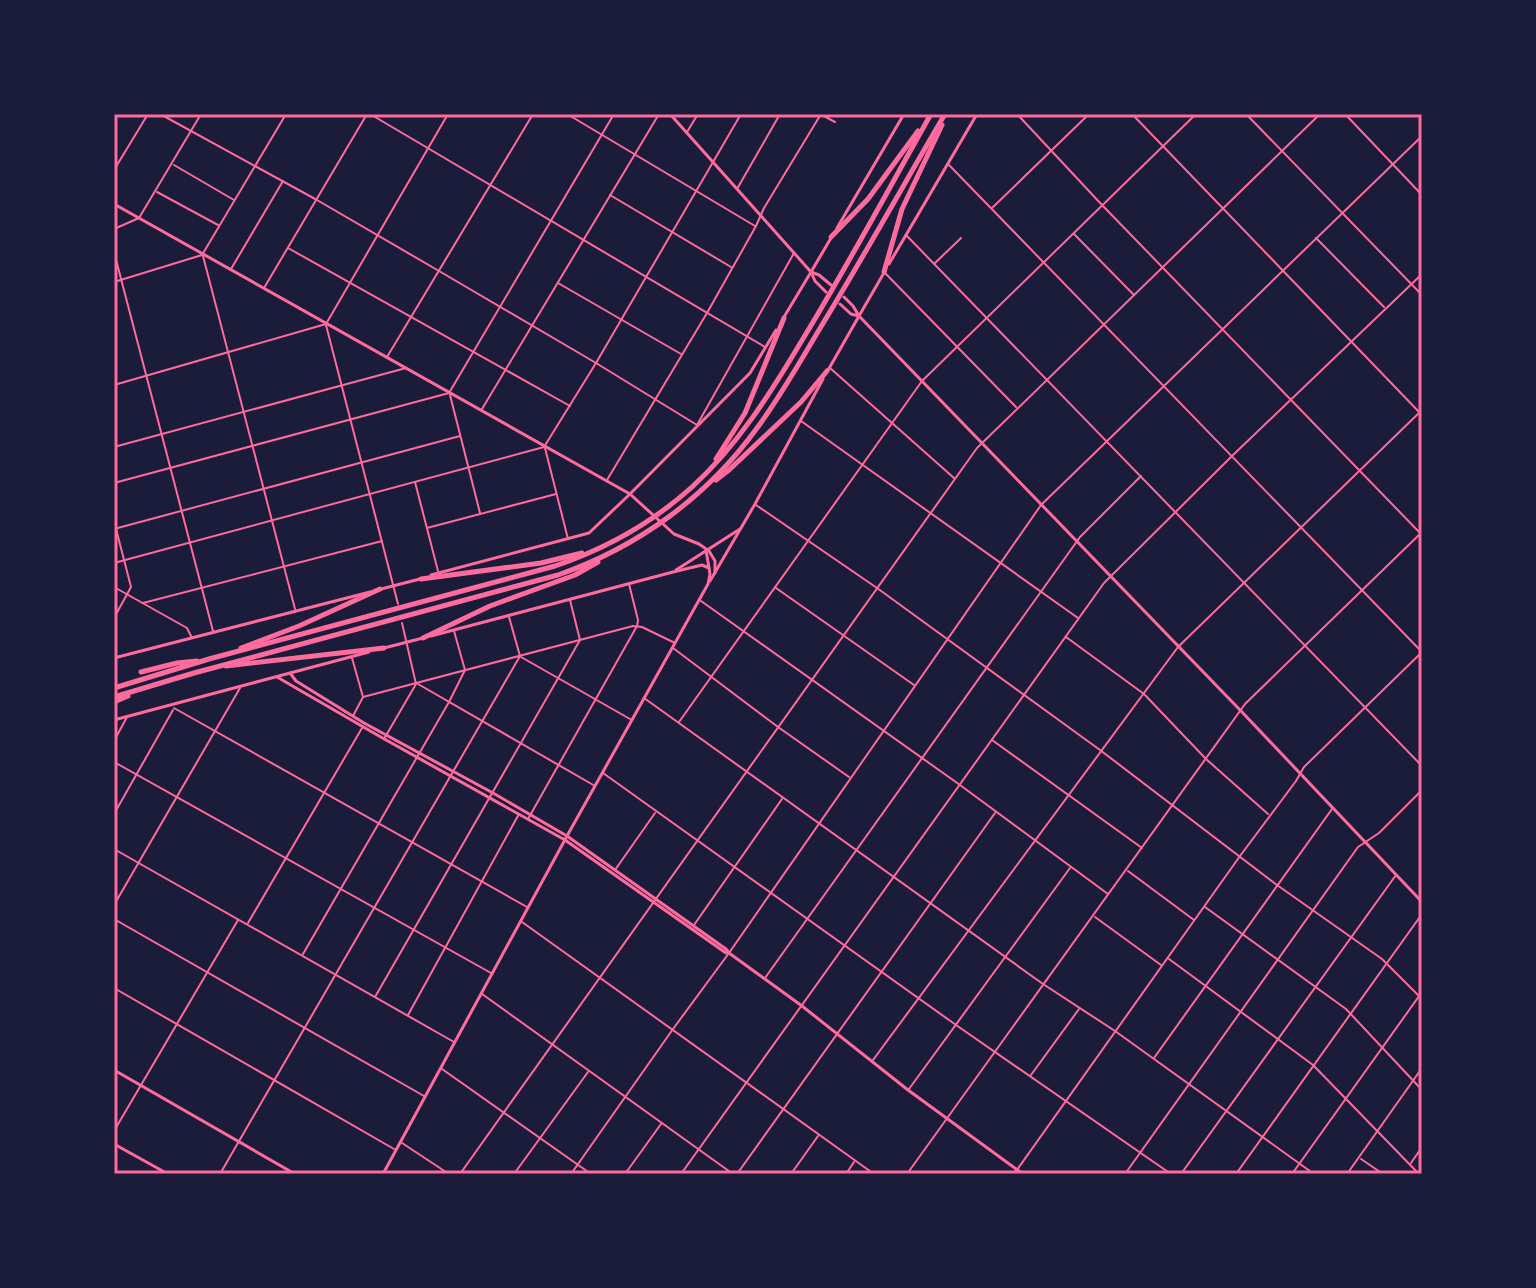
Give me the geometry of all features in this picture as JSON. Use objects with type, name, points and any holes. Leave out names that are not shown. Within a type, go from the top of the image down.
[{"type":"highway","points":[[831,237],[868,199],[931,114]]},
{"type":"highway","points":[[114,688],[209,659],[555,566],[609,544],[662,511],[706,473],[748,424],[780,377],[841,276],[931,114]]},
{"type":"highway","points":[[884,272],[902,209],[945,114]]},
{"type":"highway","points":[[703,490],[732,460],[781,393],[945,114]]},
{"type":"highway","points":[[706,473],[745,413],[784,318]]},
{"type":"highway","points":[[423,638],[499,603],[575,575],[656,526],[729,470],[801,402],[828,369]]},
{"type":"highway","points":[[421,579],[555,561],[609,544]]},
{"type":"highway","points":[[114,700],[217,667],[558,575],[613,552]]},
{"type":"highway","points":[[217,657],[299,626],[380,589]]},
{"type":"highway","points":[[453,624],[454,631]]},
{"type":"highway","points":[[217,667],[384,648]]},
{"type":"highway","points":[[141,672],[209,659]]},
{"type":"main road","points":[[670,114],[826,292]]},
{"type":"main road","points":[[114,658],[591,532],[754,369],[904,114]]},
{"type":"main road","points":[[383,1174],[712,572],[755,504],[828,369],[977,114]]},
{"type":"main road","points":[[114,204],[630,494],[674,534],[706,550],[712,572]]},
{"type":"main road","points":[[811,272],[831,285]]},
{"type":"main road","points":[[844,297],[1422,902]]},
{"type":"main road","points":[[840,304],[851,314],[859,316]]},
{"type":"main road","points":[[673,572],[740,529]]},
{"type":"main road","points":[[114,720],[673,572],[702,565],[712,572]]},
{"type":"main road","points":[[290,673],[296,681],[352,718]]},
{"type":"main road","points":[[277,677],[566,838],[802,1006],[908,1090],[1016,1172],[1023,1174]]},
{"type":"main road","points":[[492,795],[530,818]]},
{"type":"main road","points":[[114,1070],[295,1174]]},
{"type":"main road","points":[[114,1144],[168,1174]]},
{"type":"street","points":[[114,170],[148,114]]},
{"type":"street","points":[[160,114],[317,200],[697,425],[794,253]]},
{"type":"street","points":[[114,229],[139,218],[201,114]]},
{"type":"street","points":[[114,282],[202,255],[286,114]]},
{"type":"street","points":[[264,289],[369,114],[766,348]]},
{"type":"street","points":[[114,385],[326,324],[448,114]]},
{"type":"street","points":[[387,358],[533,114]]},
{"type":"street","points":[[567,114],[756,226]]},
{"type":"street","points":[[114,483],[449,393],[614,114]]},
{"type":"street","points":[[481,410],[659,114]]},
{"type":"street","points":[[687,132],[698,114]]},
{"type":"street","points":[[114,563],[544,447],[741,114]]},
{"type":"street","points":[[737,189],[780,114]]},
{"type":"street","points":[[607,481],[821,114],[835,122]]},
{"type":"street","points":[[907,1174],[1245,704],[1422,534],[1017,114]]},
{"type":"street","points":[[1021,118],[1025,114]]},
{"type":"street","points":[[991,209],[1089,114]]},
{"type":"street","points":[[872,1061],[1178,647],[1421,413],[1132,114]]},
{"type":"street","points":[[679,722],[922,381],[1196,114]]},
{"type":"street","points":[[1246,114],[1422,295]]},
{"type":"street","points":[[460,1174],[982,442],[1320,114]]},
{"type":"street","points":[[1345,114],[1422,195]]},
{"type":"street","points":[[571,1174],[1041,505],[1422,136]]},
{"type":"street","points":[[172,164],[235,200]]},
{"type":"street","points":[[948,164],[1422,652],[1307,763],[1016,1172]]},
{"type":"street","points":[[231,270],[283,181]]},
{"type":"street","points":[[155,191],[219,226]]},
{"type":"street","points":[[610,195],[732,268]]},
{"type":"street","points":[[1073,234],[1134,295]]},
{"type":"street","points":[[906,235],[1422,766]]},
{"type":"street","points":[[934,264],[961,238]]},
{"type":"street","points":[[1316,238],[1385,308]]},
{"type":"street","points":[[288,248],[570,406]]},
{"type":"street","points":[[114,252],[213,633]]},
{"type":"street","points":[[202,255],[296,611]]},
{"type":"street","points":[[884,272],[1017,408]]},
{"type":"street","points":[[681,1174],[1110,576],[1422,274]]},
{"type":"street","points":[[557,283],[682,354]]},
{"type":"street","points":[[326,324],[398,604]]},
{"type":"street","points":[[114,447],[406,368]]},
{"type":"street","points":[[828,369],[955,479]]},
{"type":"street","points":[[449,393],[481,514]]},
{"type":"street","points":[[801,421],[1079,618]]},
{"type":"street","points":[[115,529],[460,436]]},
{"type":"street","points":[[544,447],[568,539]]},
{"type":"street","points":[[764,979],[1077,541],[1141,476]]},
{"type":"street","points":[[415,482],[439,573]]},
{"type":"street","points":[[427,528],[556,494]]},
{"type":"street","points":[[755,504],[877,588],[1100,750],[1277,885],[1351,936],[1387,963],[1421,998]]},
{"type":"street","points":[[114,521],[131,582],[128,595],[114,618]]},
{"type":"street","points":[[143,603],[383,541]]},
{"type":"street","points":[[530,818],[637,626],[629,583]]},
{"type":"street","points":[[114,587],[187,628],[192,638]]},
{"type":"street","points":[[775,587],[914,685]]},
{"type":"street","points":[[375,997],[580,640],[570,600]]},
{"type":"street","points":[[699,600],[813,679],[1109,895]]},
{"type":"street","points":[[509,616],[520,656],[632,720]]},
{"type":"street","points":[[385,737],[416,684],[402,623]]},
{"type":"street","points":[[363,697],[637,626],[674,645],[778,727],[850,777]]},
{"type":"street","points":[[302,955],[465,670],[454,631]]},
{"type":"street","points":[[1066,637],[1144,694],[1206,759],[1269,815]]},
{"type":"street","points":[[220,1174],[520,656]]},
{"type":"street","points":[[352,657],[363,697],[352,718]]},
{"type":"street","points":[[416,684],[595,786]]},
{"type":"street","points":[[114,905],[241,686]]},
{"type":"street","points":[[644,698],[1314,1174]]},
{"type":"street","points":[[114,814],[174,706],[528,908]]},
{"type":"street","points":[[114,741],[128,716]]},
{"type":"street","points":[[247,924],[364,725]]},
{"type":"street","points":[[992,740],[1142,849]]},
{"type":"street","points":[[114,762],[492,973]]},
{"type":"street","points":[[603,772],[956,1025],[1171,1174]]},
{"type":"street","points":[[1125,1174],[1358,847],[1379,833],[1422,790]]},
{"type":"street","points":[[692,927],[783,798]]},
{"type":"street","points":[[1153,1059],[1333,808]]},
{"type":"street","points":[[614,873],[656,812]]},
{"type":"street","points":[[481,993],[735,1174],[996,812]]},
{"type":"street","points":[[407,1015],[519,813]]},
{"type":"street","points":[[114,849],[454,1042]]},
{"type":"street","points":[[908,1090],[1071,866]]},
{"type":"street","points":[[1127,870],[1195,920]]},
{"type":"street","points":[[1181,1174],[1397,874]]},
{"type":"street","points":[[1205,907],[1350,1013],[1422,1090]]},
{"type":"street","points":[[1236,1174],[1422,914]]},
{"type":"street","points":[[1094,916],[1162,966]]},
{"type":"street","points":[[114,919],[425,1097]]},
{"type":"street","points":[[114,1131],[238,919]]},
{"type":"street","points":[[521,921],[874,1174]]},
{"type":"street","points":[[1168,959],[1313,1065],[1419,1174]]},
{"type":"street","points":[[114,988],[396,1151]]},
{"type":"street","points":[[1292,1174],[1382,1047],[1421,998],[1422,992]]},
{"type":"street","points":[[1030,1076],[1080,1008]]},
{"type":"street","points":[[441,1068],[591,1174]]},
{"type":"street","points":[[1347,1174],[1422,1068]]},
{"type":"street","points":[[514,1174],[589,1071]]},
{"type":"street","points":[[625,1174],[661,1124]]},
{"type":"street","points":[[791,1174],[819,1135]]},
{"type":"street","points":[[401,1142],[449,1174]]},
{"type":"street","points":[[1410,1164],[1422,1147]]},
{"type":"street","points":[[1359,1157],[1383,1174]]},
{"type":"street","points":[[846,1174],[855,1161]]}]
